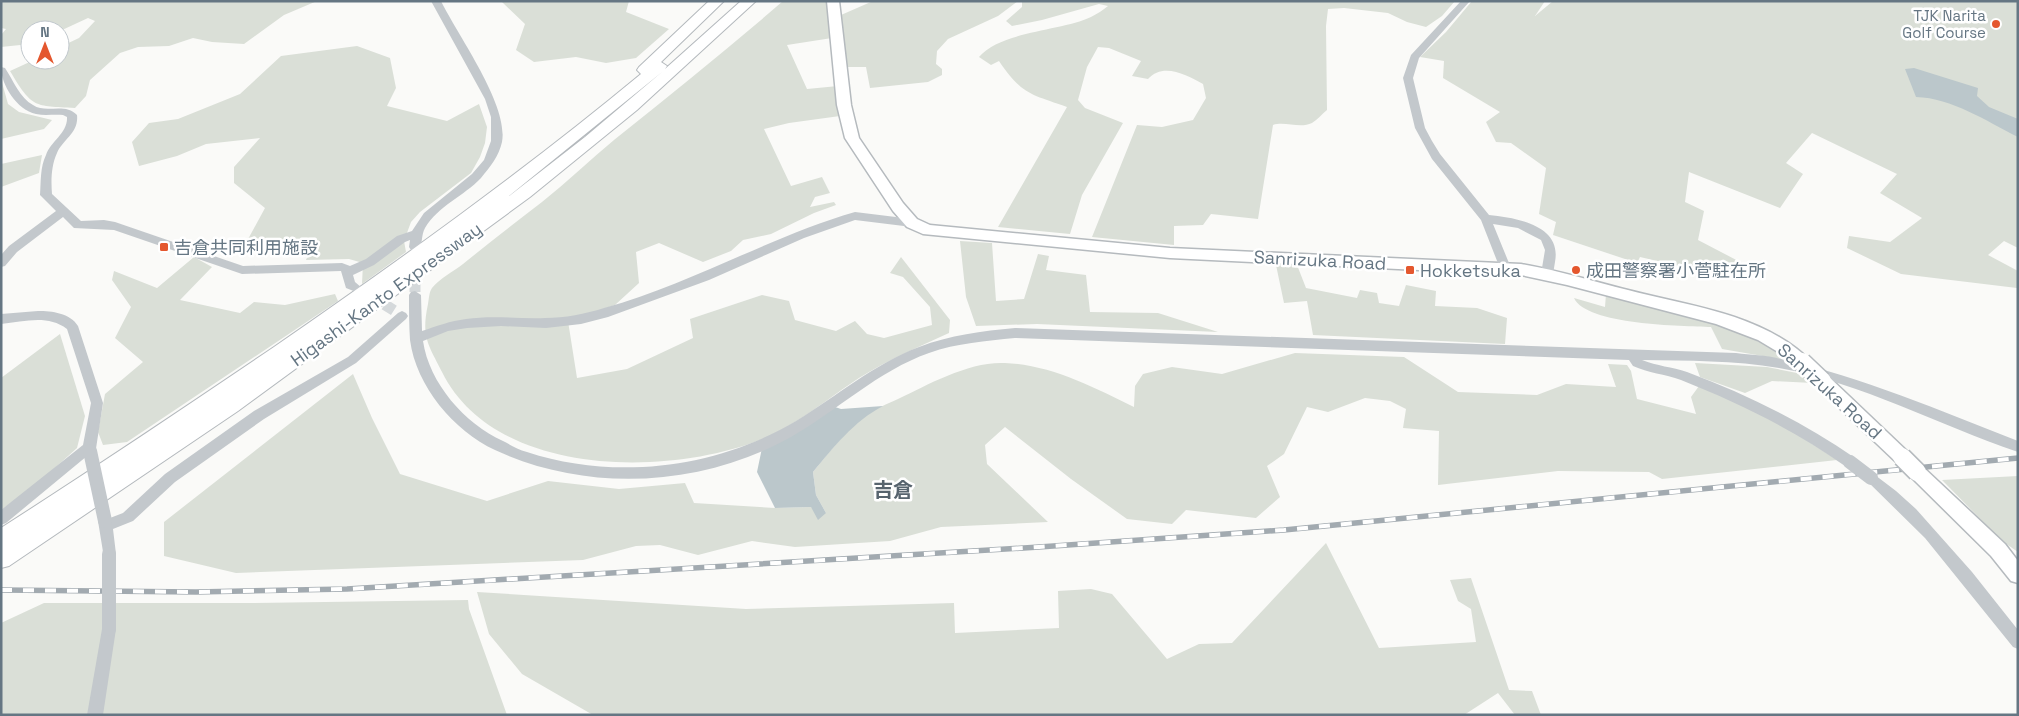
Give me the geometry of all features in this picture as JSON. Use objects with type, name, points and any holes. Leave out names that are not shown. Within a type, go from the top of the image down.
[{"type":"highway","points":[[530,170],[682,36],[718,1]]},
{"type":"highway","name":"Higashi-Kanto Expressway","points":[[4,541],[160,436],[368,291],[530,170],[644,80],[735,1]]},
{"type":"highway","name":"Higashi-Kanto Expressway","points":[[4,541],[195,430],[344,327],[520,197],[589,143],[663,80],[749,1]]},
{"type":"highway","points":[[663,80],[762,1]]},
{"type":"main road","name":"Sanrizuka Road","points":[[833,1],[844,105],[850,131],[863,157],[898,207],[919,227],[936,232],[1170,253],[1505,268],[1547,274],[1738,325],[1778,343],[1802,362],[1998,550],[2018,575]]},
{"type":"street","points":[[414,248],[416,234],[425,218],[479,174],[492,155],[498,128],[490,99],[436,1]]},
{"type":"street","points":[[1466,1],[1414,57],[1408,78],[1420,128],[1426,141],[1486,219],[1505,268]]},
{"type":"street","points":[[1,70],[18,97],[34,110],[66,111],[72,115],[73,120],[70,130],[52,151],[47,169],[46,195],[78,225],[104,224],[115,226],[180,247],[235,268],[271,271],[342,267],[346,269],[350,285],[356,288]]},
{"type":"street","points":[[1,263],[13,249],[64,211]]},
{"type":"street","points":[[416,339],[446,327],[468,323],[501,321],[546,323],[581,319],[608,312],[705,276],[800,235],[855,216],[912,222]]},
{"type":"street","points":[[1486,219],[1506,221],[1539,233],[1546,238],[1550,247],[1547,274]]},
{"type":"street","points":[[347,274],[370,262],[402,239],[416,234]]},
{"type":"street","points":[[105,524],[128,517],[170,478],[252,420],[292,394],[352,360],[404,315],[416,294]]},
{"type":"street","points":[[1,319],[38,315],[65,319],[72,326],[97,403],[96,416],[90,428],[90,450],[109,554],[109,629],[95,715]]},
{"type":"street","points":[[404,315],[416,339],[428,378],[440,398],[485,438],[526,458],[557,466],[579,469],[638,472],[688,468],[750,451],[811,418],[891,365],[922,351],[998,334],[1060,333],[1446,349],[1736,358],[1804,368],[1876,391],[2015,446]]},
{"type":"street","points":[[1632,354],[1637,363],[1680,375],[1746,401],[1810,434],[1850,462],[1885,489],[1935,540],[2018,642]]},
{"type":"street","points":[[4,541],[83,451],[90,450]]},
{"type":"shaded area","points":[[1,1],[317,1],[284,15],[244,44],[212,42],[193,38],[169,46],[138,47],[120,53],[90,80],[86,96],[75,108],[51,107],[35,103],[24,92],[10,71],[20,66],[20,70],[70,70],[70,42],[79,38],[95,21],[88,18],[70,26],[70,20],[20,20],[20,45],[1,47],[1,35],[6,29],[1,28]]},
{"type":"shaded area","points":[[501,1],[629,1],[626,12],[669,29],[636,58],[606,63],[576,57],[534,62],[516,50],[525,24]]},
{"type":"shaded area","points":[[783,1],[827,1],[832,38],[787,45],[807,89],[838,86],[840,116],[789,123],[764,129],[791,186],[822,177],[830,193],[815,197],[810,207],[834,202],[836,205],[814,213],[771,234],[743,240],[731,251],[703,262],[659,243],[636,252],[639,283],[615,305],[568,321],[577,378],[627,369],[693,338],[690,319],[762,295],[789,301],[795,320],[836,331],[855,321],[867,334],[884,338],[932,325],[930,307],[903,277],[890,273],[901,257],[950,320],[949,333],[870,371],[799,420],[773,434],[721,452],[678,460],[631,462],[585,459],[540,449],[500,432],[467,407],[442,372],[433,354],[427,340],[425,325],[430,291],[443,278],[551,194]]},
{"type":"shaded area","points":[[873,1],[1018,1],[998,16],[948,39],[937,51],[936,64],[942,69],[942,75],[928,82],[870,88],[866,67],[847,67],[840,19],[841,15]]},
{"type":"shaded area","points":[[1022,1],[1455,1],[1442,16],[1426,27],[1407,22],[1388,13],[1344,8],[1328,9],[1326,26],[1327,110],[1314,122],[1307,125],[1273,125],[1258,219],[1211,214],[1203,225],[1174,226],[1174,245],[1092,237],[1137,125],[1162,127],[1193,120],[1206,98],[1203,84],[1183,74],[1168,71],[1161,71],[1148,79],[1132,76],[1141,61],[1109,48],[1098,47],[1087,67],[1078,100],[1085,108],[1123,123],[1082,195],[1070,234],[998,227],[1067,107],[1028,92],[1014,81],[999,61],[991,65],[979,57],[989,48],[1002,42],[1079,22],[1093,16],[1108,6],[1099,4],[1042,20],[1012,26],[1006,21],[1022,7]]},
{"type":"shaded area","points":[[1472,1],[1545,1],[1535,16],[1553,1],[2018,1],[2018,248],[2004,241],[1988,255],[2018,271],[2017,288],[1901,274],[1847,248],[1849,236],[1890,242],[1922,218],[1880,193],[1897,174],[1812,133],[1786,163],[1803,174],[1780,208],[1689,172],[1685,202],[1704,211],[1698,240],[1744,264],[1736,270],[1702,263],[1696,270],[1640,257],[1637,263],[1553,235],[1556,222],[1539,214],[1546,168],[1511,143],[1496,142],[1486,122],[1500,112],[1443,78],[1444,61],[1420,57],[1446,32]]},
{"type":"shaded area","points":[[357,46],[390,58],[396,88],[387,106],[447,121],[479,104],[487,127],[485,143],[471,173],[420,212],[411,222],[404,241],[406,252],[362,284],[363,263],[349,259],[306,260],[315,240],[247,241],[265,208],[234,183],[234,167],[260,138],[206,144],[177,156],[139,166],[132,142],[149,123],[178,119],[240,94],[281,56]]},
{"type":"shaded area","points":[[1914,68],[1978,88],[1977,96],[1989,107],[2018,119],[2018,137],[1956,106],[1943,101],[1916,97],[1905,69]]},
{"type":"shaded area","points":[[1,79],[8,104],[19,112],[52,120],[44,129],[1,139]]},
{"type":"shaded area","points":[[42,155],[39,173],[1,187],[1,164]]},
{"type":"shaded area","points":[[960,241],[992,243],[996,301],[1024,299],[1038,254],[1049,256],[1046,270],[1086,275],[1090,312],[1158,313],[1218,332],[1037,324],[976,326],[966,297]]},
{"type":"shaded area","points":[[194,257],[212,267],[180,300],[240,313],[254,302],[285,305],[335,294],[338,301],[127,442],[103,445],[98,432],[105,394],[143,362],[115,338],[131,307],[112,280],[114,271],[157,288]]},
{"type":"shaded area","points":[[1276,265],[1297,265],[1306,288],[1357,298],[1360,290],[1377,293],[1379,303],[1399,306],[1406,285],[1436,291],[1435,306],[1477,308],[1507,318],[1505,344],[1313,335],[1307,301],[1284,303]]},
{"type":"shaded area","points":[[1606,294],[1678,312],[1726,327],[1748,336],[1791,361],[1722,349],[1711,327],[1659,325],[1615,319],[1582,307],[1574,298],[1605,307]]},
{"type":"shaded area","points":[[60,334],[85,416],[77,448],[37,484],[1,510],[1,378]]},
{"type":"shaded area","points":[[1295,353],[1404,357],[1458,392],[1537,395],[1566,384],[1616,387],[1608,364],[1627,365],[1631,371],[1637,399],[1696,414],[1691,397],[1699,386],[1766,414],[1837,460],[1662,479],[1649,472],[1558,471],[1438,485],[1439,431],[1403,428],[1406,409],[1390,401],[1365,398],[1328,412],[1307,407],[1284,454],[1267,466],[1280,497],[1256,518],[1186,510],[1172,524],[1127,519],[1071,479],[1005,427],[985,445],[987,464],[1048,522],[941,527],[890,541],[795,547],[752,541],[698,555],[660,545],[636,546],[583,560],[236,573],[164,556],[164,522],[353,374],[372,418],[400,474],[487,501],[548,481],[619,489],[685,483],[694,503],[775,508],[811,507],[826,513],[816,495],[813,472],[845,434],[867,414],[936,380],[964,370],[992,363],[1039,368],[1071,378],[1134,407],[1135,386],[1143,374],[1172,367],[1222,374]]},
{"type":"shaded area","points":[[1695,363],[1767,367],[1802,374],[1813,383],[1772,381],[1745,393],[1700,377]]},
{"type":"shaded area","points":[[883,406],[853,427],[813,472],[816,495],[826,513],[818,520],[811,507],[775,508],[757,472],[762,448],[835,407],[841,409]]},
{"type":"shaded area","points":[[2018,476],[2018,552],[2002,541],[1942,480]]},
{"type":"shaded area","points":[[1326,543],[1379,648],[1476,642],[1471,609],[1458,601],[1450,580],[1471,578],[1509,690],[1532,691],[1541,715],[1515,715],[1498,693],[1464,715],[593,715],[522,674],[489,634],[477,592],[746,609],[954,603],[955,633],[1059,628],[1058,591],[1091,589],[1112,594],[1167,659],[1199,644],[1232,643]]},
{"type":"shaded area","points":[[468,600],[469,609],[507,715],[1,715],[1,623],[44,603]]},
{"type":"tunnel","points":[[415,265],[415,295]]},
{"type":"tunnel","points":[[371,296],[395,311]]},
{"type":"railway","points":[[1,590],[196,592],[347,589],[1039,547],[1284,530],[2018,458]]},
{"type":"place","name":"TJK Narita Golf Course","points":[[1996,24]]},
{"type":"place","name":"吉倉共同利用施設","points":[[164,247]]},
{"type":"place","name":"Hokketsuka","points":[[1410,270]]},
{"type":"place","name":"成田警察署小菅駐在所","points":[[1576,270]]},
{"type":"district","name":"吉倉","points":[[893,490]]}]
